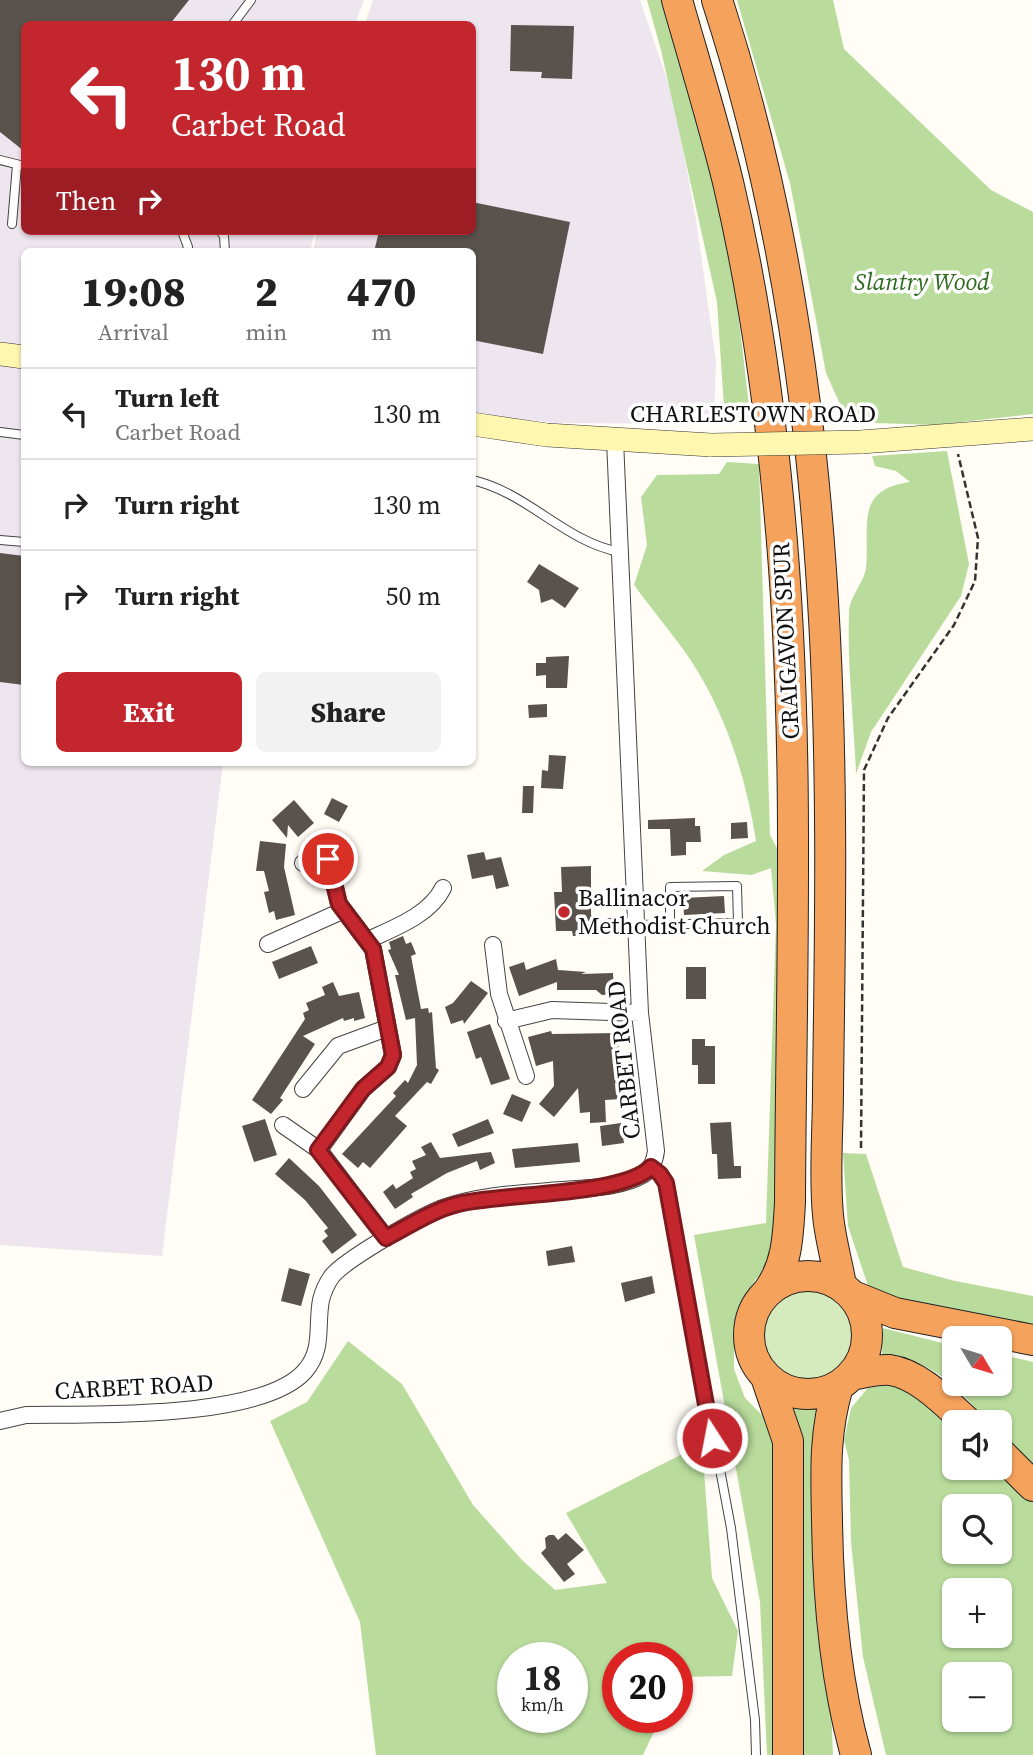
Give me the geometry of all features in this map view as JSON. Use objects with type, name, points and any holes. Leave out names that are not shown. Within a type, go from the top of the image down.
[{"type":"highway","name":"CRAIGAVON SPUR","points":[[677,0],[728,183],[757,334],[779,505],[785,582],[791,720],[790,1203],[784,1262],[769,1290]]},
{"type":"highway","name":"CRAIGAVON SPUR","points":[[717,0],[752,127],[777,239],[792,319],[816,490],[829,692],[831,881],[828,1215],[847,1291]]},
{"type":"highway","points":[[788,1755],[788,1441],[776,1400],[766,1377],[755,1362],[749,1345],[749,1331],[759,1301],[769,1290],[785,1280],[803,1275],[825,1278],[895,1313],[1033,1340]]},
{"type":"highway","points":[[847,1291],[862,1310],[867,1330],[864,1353],[844,1381],[826,1438],[828,1570],[836,1651],[856,1755]]},
{"type":"highway","points":[[766,1377],[793,1392],[808,1394],[885,1370],[901,1373],[919,1382],[952,1410]]},
{"type":"highway","points":[[1012,1465],[1033,1486]]},
{"type":"main road","points":[[0,354],[21,357]]},
{"type":"main road","name":"CHARLESTOWN ROAD","points":[[476,425],[547,435],[711,444],[861,442],[1033,429]]},
{"type":"street","name":"CARBET ROAD","points":[[0,1421],[26,1416],[215,1408],[275,1390],[303,1373],[316,1352],[320,1340],[321,1297],[333,1275],[386,1238],[439,1210],[457,1204],[498,1196],[595,1188],[641,1175],[651,1167],[655,1157],[655,1138],[640,1013],[615,440]]},
{"type":"street","points":[[318,1150],[363,1089],[392,1062],[393,1055],[373,949],[342,911],[324,841]]},
{"type":"street","points":[[303,863],[328,859]]},
{"type":"street","points":[[368,940],[395,928],[422,911],[436,900],[443,888]]},
{"type":"street","points":[[268,944],[342,911]]},
{"type":"street","points":[[493,945],[499,994],[526,1076]]},
{"type":"street","points":[[506,1021],[552,1010],[640,1013]]},
{"type":"street","points":[[303,1089],[307,1071],[338,1046],[387,1028]]},
{"type":"street","points":[[283,1125],[318,1150],[386,1238]]},
{"type":"lane","points":[[235,21],[251,0]]},
{"type":"lane","points":[[0,160],[21,166],[12,224]]},
{"type":"lane","points":[[0,432],[21,435]]},
{"type":"lane","points":[[476,482],[491,484],[520,499],[596,548],[620,552]]},
{"type":"lane","points":[[0,540],[21,542]]},
{"type":"lane","points":[[610,923],[670,924],[738,923],[737,886],[670,887],[670,924]]},
{"type":"lane","points":[[651,1167],[666,1183],[731,1528],[755,1720],[756,1755]]},
{"type":"path","points":[[861,1148],[864,770],[888,718],[954,625],[975,581],[978,538],[954,436]]},
{"type":"shaded area","points":[[0,0],[364,0],[356,21],[21,21],[21,235],[314,235],[311,248],[21,248],[21,766],[223,766],[162,1256],[0,1245]]},
{"type":"shaded area","points":[[373,0],[640,0],[674,100],[696,220],[716,361],[714,424],[555,423],[476,414],[476,248],[314,248],[316,235],[476,235],[476,21],[366,21]]},
{"type":"green space","points":[[647,0],[665,0],[730,243],[751,423],[725,422],[717,302],[661,50]]},
{"type":"green space","name":"Slantry Wood","points":[[737,0],[833,0],[844,49],[991,190],[1033,212],[1033,414],[934,425],[848,422],[826,373],[790,183]]},
{"type":"green space","points":[[947,451],[969,564],[961,596],[871,732],[856,774],[849,653],[850,607],[866,568],[867,524],[873,501],[892,486],[910,482],[896,471],[875,466],[872,456]]},
{"type":"green space","points":[[727,462],[759,464],[770,835],[785,863],[775,1263],[756,1279],[742,1303],[734,1344],[734,1369],[745,1398],[768,1421],[778,1446],[781,1755],[767,1755],[760,1602],[694,1235],[766,1223],[776,924],[771,868],[752,875],[702,871],[724,855],[756,841],[747,793],[733,747],[703,680],[634,585],[647,545],[641,497],[657,475],[719,474]]},
{"type":"green space","points":[[843,1153],[866,1154],[903,1267],[955,1281],[1033,1296],[1033,1331],[870,1292],[848,1226]]},
{"type":"green space","points":[[809,1291],[826,1294],[841,1304],[851,1319],[854,1336],[851,1353],[841,1368],[826,1378],[809,1381],[792,1378],[777,1368],[767,1353],[764,1336],[767,1319],[777,1304],[792,1294]]},
{"type":"green space","points":[[883,1328],[942,1343],[942,1376],[916,1363],[882,1356]]},
{"type":"green space","points":[[348,1341],[402,1384],[473,1505],[522,1560],[555,1590],[607,1583],[566,1513],[702,1444],[712,1578],[738,1631],[732,1676],[693,1677],[693,1642],[602,1642],[602,1733],[653,1733],[643,1755],[376,1755],[360,1622],[270,1421],[307,1402]]},
{"type":"green space","points":[[1012,1357],[1033,1362],[1033,1469],[1012,1447],[1012,1410],[977,1410],[964,1396],[1012,1396]]},
{"type":"green space","points":[[894,1383],[920,1393],[942,1412],[942,1480],[1012,1479],[1033,1501],[1033,1755],[886,1755],[863,1657],[851,1542],[849,1460],[844,1440],[851,1408],[868,1388]]},
{"type":"green space","points":[[784,1403],[818,1410],[833,1755],[800,1755]]},
{"type":"building","points":[[0,0],[189,0],[172,21],[21,21],[21,149],[0,132]]},
{"type":"building","points":[[511,25],[574,26],[572,79],[541,78],[542,72],[510,71]]},
{"type":"building","points":[[476,203],[570,222],[543,354],[476,341],[476,248],[375,248],[378,235],[476,235]]},
{"type":"building","points":[[0,553],[21,556],[21,685],[0,682]]},
{"type":"building","points":[[539,564],[579,588],[565,608],[552,599],[541,603],[539,590],[527,582]]},
{"type":"building","points":[[569,656],[567,688],[546,688],[546,675],[536,676],[536,663],[546,663],[546,657]]},
{"type":"building","points":[[547,704],[547,717],[529,718],[528,705]]},
{"type":"building","points":[[549,755],[566,756],[563,789],[541,788],[542,770],[548,771]]},
{"type":"building","points":[[523,786],[534,786],[533,813],[522,813]]},
{"type":"building","points":[[332,798],[348,806],[339,822],[324,814]]},
{"type":"building","points":[[294,800],[314,823],[298,837],[288,825],[287,838],[272,820]]},
{"type":"building","points":[[695,818],[695,826],[700,826],[701,842],[686,842],[686,855],[671,856],[670,829],[648,829],[648,820]]},
{"type":"building","points":[[747,822],[748,838],[731,839],[731,823]]},
{"type":"building","points":[[260,841],[286,844],[284,867],[295,915],[276,920],[274,911],[269,913],[264,892],[269,891],[264,871],[256,871]]},
{"type":"building","points":[[484,852],[486,860],[501,857],[509,886],[496,889],[493,875],[472,879],[467,855]]},
{"type":"building","name":"Ballinacor Methodist Church","points":[[591,866],[591,915],[601,915],[602,935],[573,936],[572,931],[556,931],[554,892],[562,892],[561,867]]},
{"type":"building","points":[[724,896],[725,913],[684,915],[683,898]]},
{"type":"building","points":[[403,936],[406,944],[411,942],[416,954],[411,956],[421,1009],[428,1008],[429,1013],[432,1012],[436,1068],[439,1070],[431,1084],[427,1082],[395,1116],[407,1126],[370,1168],[363,1162],[358,1168],[342,1154],[396,1096],[393,1093],[405,1080],[408,1083],[417,1065],[415,1018],[406,1020],[395,975],[399,975],[388,950],[391,949],[389,942]]},
{"type":"building","points":[[311,946],[318,963],[279,979],[272,962]]},
{"type":"building","points":[[556,959],[558,970],[586,972],[581,974],[613,973],[614,994],[602,995],[596,990],[557,990],[557,982],[519,996],[509,967],[524,962],[526,970]]},
{"type":"building","points":[[686,967],[706,967],[706,999],[686,999]]},
{"type":"building","points":[[471,981],[488,993],[464,1024],[463,1020],[451,1024],[445,1007],[453,1003]]},
{"type":"building","points":[[333,982],[339,996],[359,992],[365,1018],[344,1021],[343,1018],[303,1036],[315,1044],[280,1098],[283,1100],[271,1114],[252,1100],[305,1019],[303,1013],[309,1010],[306,1003],[325,995],[322,987]]},
{"type":"building","points":[[490,1024],[510,1079],[491,1085],[481,1057],[476,1059],[467,1032]]},
{"type":"building","points":[[551,1031],[552,1034],[618,1033],[621,1099],[605,1100],[606,1122],[590,1123],[590,1112],[580,1113],[578,1088],[554,1117],[539,1104],[554,1086],[553,1061],[536,1066],[528,1037]]},
{"type":"building","points":[[692,1039],[705,1039],[705,1046],[715,1046],[715,1084],[698,1084],[698,1065],[692,1065]]},
{"type":"building","points":[[512,1094],[531,1102],[522,1122],[503,1114]]},
{"type":"building","points":[[265,1119],[277,1155],[254,1162],[242,1126]]},
{"type":"building","points":[[488,1119],[494,1133],[458,1147],[452,1134]]},
{"type":"building","points":[[731,1122],[734,1166],[741,1166],[741,1178],[718,1179],[717,1154],[712,1154],[710,1123]]},
{"type":"building","points":[[621,1123],[624,1143],[602,1146],[600,1126]]},
{"type":"building","points":[[431,1142],[440,1158],[491,1152],[495,1163],[480,1170],[477,1161],[447,1173],[411,1194],[413,1197],[395,1209],[383,1192],[393,1184],[396,1189],[413,1178],[410,1172],[416,1169],[412,1161],[426,1155],[421,1147]]},
{"type":"building","points":[[578,1143],[580,1162],[515,1168],[512,1149]]},
{"type":"building","points":[[289,1158],[319,1186],[357,1235],[332,1254],[322,1241],[328,1236],[324,1231],[328,1228],[305,1200],[275,1174]]},
{"type":"building","points":[[572,1246],[575,1262],[548,1266],[546,1251]]},
{"type":"building","points":[[289,1268],[310,1274],[301,1306],[281,1301]]},
{"type":"building","points":[[652,1276],[655,1293],[625,1302],[621,1283]]},
{"type":"building","points":[[566,1533],[584,1550],[567,1564],[575,1574],[564,1582],[541,1553],[546,1548],[545,1538],[554,1535],[558,1540]]},
{"type":"place","name":"Ballinacor Methodist Church","points":[[564,912]]},
{"type":"route","points":[[328,859],[339,904],[373,949],[393,1055],[392,1062],[372,1078],[318,1150],[386,1238],[439,1210],[457,1204],[498,1196],[595,1188],[641,1175],[651,1167],[666,1183],[712,1438]]}]
